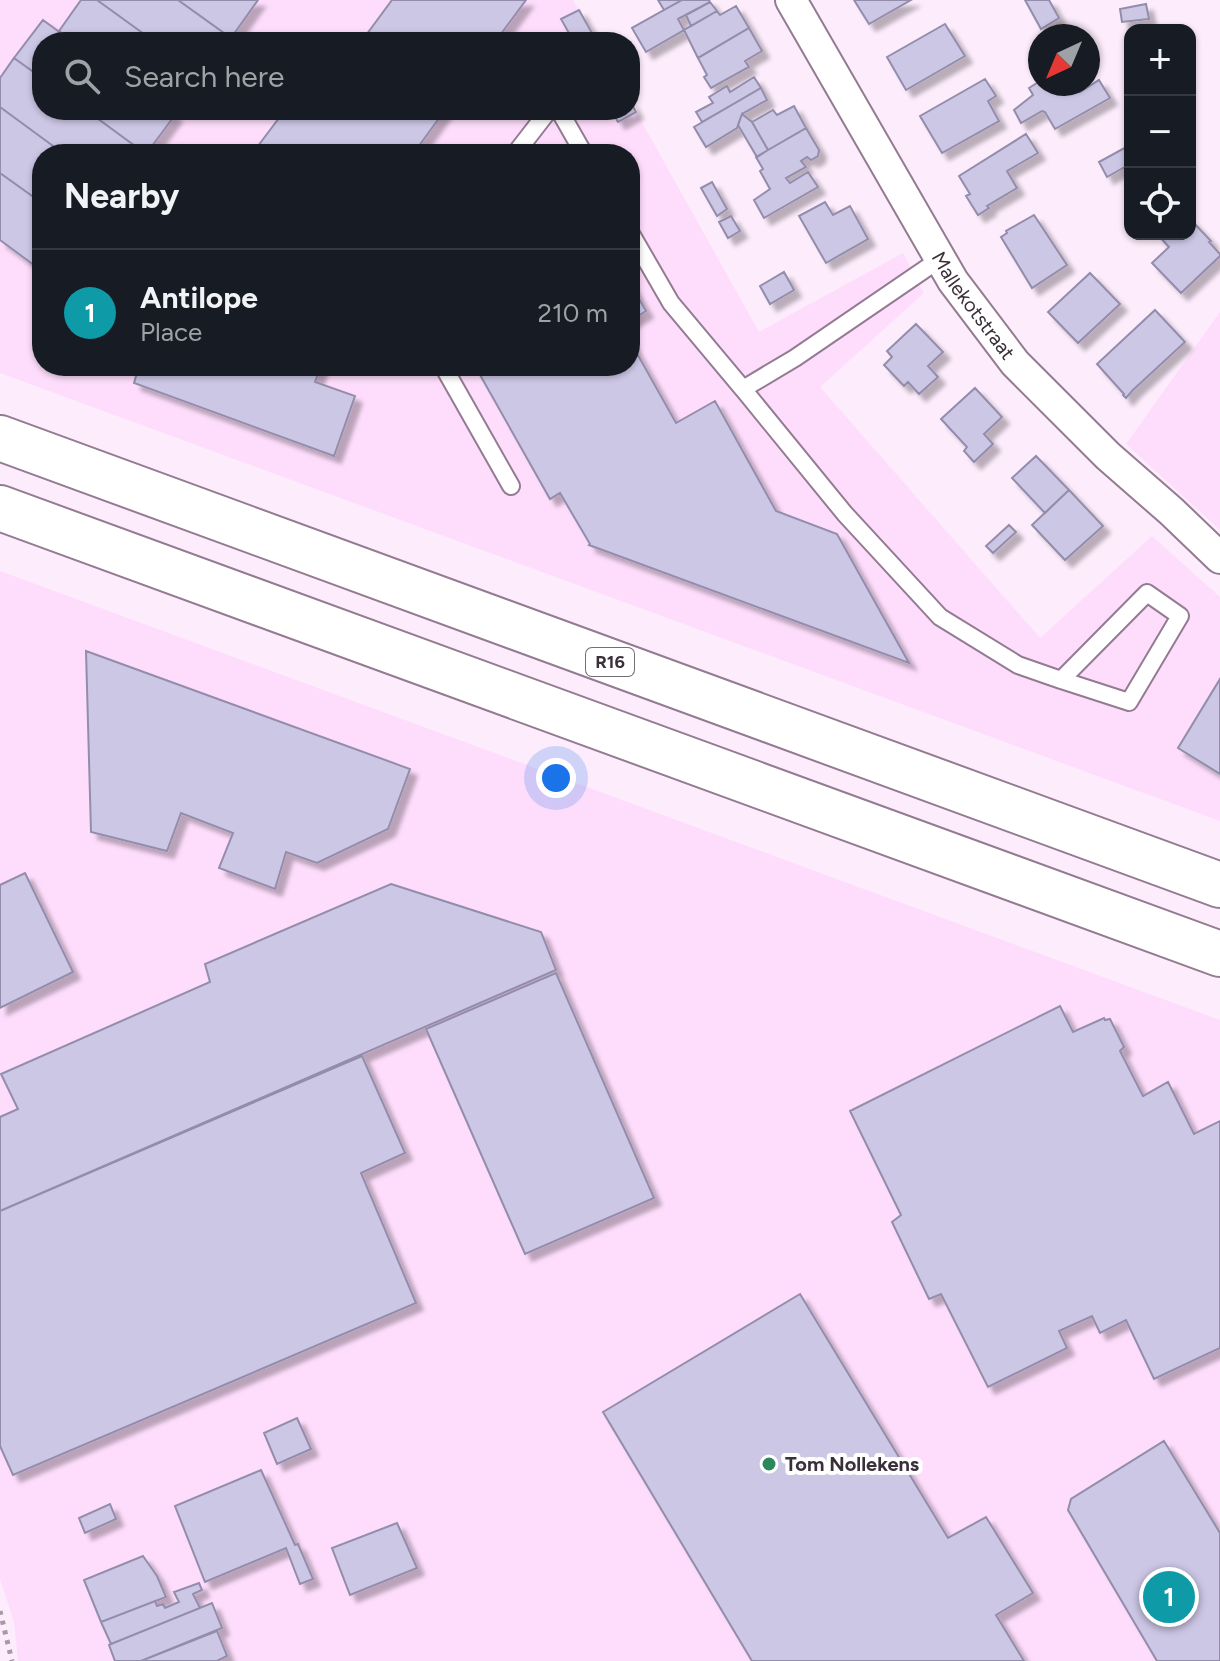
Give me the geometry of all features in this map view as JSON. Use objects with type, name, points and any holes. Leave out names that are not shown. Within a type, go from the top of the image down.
[{"type":"highway","name":"R16","points":[[0,438],[1220,885]]},
{"type":"highway","points":[[0,508],[1220,954]]},
{"type":"street","name":"Mallekotstraat","points":[[791,0],[953,281],[1015,363],[1108,456],[1220,558]]},
{"type":"lane","points":[[523,144],[541,120]]},
{"type":"lane","points":[[565,120],[578,144]]},
{"type":"lane","points":[[640,249],[671,303],[845,514],[940,617],[1018,665],[1061,680],[1129,702],[1180,616],[1147,593],[1061,680]]},
{"type":"lane","points":[[743,389],[795,358],[940,259]]},
{"type":"lane","points":[[449,376],[511,486]]},
{"type":"path","points":[[0,1611],[12,1661]]},
{"type":"shaded area","points":[[0,0],[573,0],[591,32],[32,32],[32,120],[640,119],[759,332],[903,253],[924,293],[820,387],[1040,638],[1152,536],[1220,597],[1220,821],[0,373]]},
{"type":"shaded area","points":[[1220,312],[1220,530],[1126,444]]},
{"type":"shaded area","points":[[0,571],[1220,1020],[1220,1661],[18,1661],[14,1622],[0,1579]]},
{"type":"building","points":[[81,0],[97,0],[141,32],[60,32]]},
{"type":"building","points":[[97,0],[178,0],[223,32],[141,32]]},
{"type":"building","points":[[178,0],[258,0],[235,32],[223,32]]},
{"type":"building","points":[[392,0],[526,0],[502,32],[368,32]]},
{"type":"building","points":[[658,0],[682,0],[664,10]]},
{"type":"building","points":[[682,0],[710,2],[678,19],[684,30],[646,52],[640,42],[640,32],[634,32],[632,28]]},
{"type":"building","points":[[854,0],[911,0],[869,24]]},
{"type":"building","points":[[1025,0],[1049,0],[1059,18],[1049,24],[1038,24]]},
{"type":"building","points":[[710,2],[717,11],[691,26],[686,15]]},
{"type":"building","points":[[1146,4],[1149,19],[1122,22],[1120,9]]},
{"type":"building","points":[[736,6],[749,28],[698,58],[684,30],[717,11],[720,15]]},
{"type":"building","points":[[579,10],[591,32],[568,32],[561,19]]},
{"type":"building","points":[[43,20],[59,32],[34,32]]},
{"type":"building","points":[[945,24],[965,56],[906,90],[887,57]]},
{"type":"building","points":[[749,28],[762,51],[745,61],[749,67],[711,88],[698,58]]},
{"type":"building","points":[[32,34],[32,71],[14,58]]},
{"type":"building","points":[[14,58],[32,71],[32,120],[100,120],[132,144],[50,144],[0,107],[0,78]]},
{"type":"building","points":[[754,77],[761,88],[702,122],[696,112],[713,103],[709,97],[727,86],[730,92]]},
{"type":"building","points":[[985,79],[996,96],[988,101],[999,121],[942,153],[920,116]]},
{"type":"building","points":[[1100,82],[1110,98],[1055,129],[1045,112],[1021,123],[1014,110],[1032,96],[1100,96]]},
{"type":"building","points":[[761,88],[767,100],[742,114],[737,128],[706,147],[694,127]]},
{"type":"building","points":[[794,106],[806,128],[768,150],[752,122],[773,110],[777,115]]},
{"type":"building","points":[[0,107],[50,144],[32,144],[32,196],[0,173]]},
{"type":"building","points":[[742,114],[752,122],[768,150],[757,157],[738,125]]},
{"type":"building","points":[[100,120],[171,120],[153,144],[132,144]]},
{"type":"building","points":[[278,120],[438,120],[420,144],[260,144]]},
{"type":"building","points":[[806,128],[819,150],[818,156],[801,161],[806,167],[786,178],[790,183],[808,172],[818,187],[764,218],[754,200],[770,189],[756,157]]},
{"type":"building","points":[[1026,134],[1038,153],[1007,171],[1017,188],[978,215],[966,196],[970,194],[959,176]]},
{"type":"building","points":[[1124,148],[1124,167],[1107,177],[1099,162]]},
{"type":"building","points":[[0,173],[32,196],[32,264],[0,240]]},
{"type":"building","points":[[712,182],[727,209],[717,216],[701,188]]},
{"type":"building","points":[[825,202],[833,215],[850,206],[868,239],[826,263],[799,216]]},
{"type":"building","points":[[1034,215],[1067,265],[1032,288],[1001,237]]},
{"type":"building","points":[[731,216],[740,231],[728,238],[719,222]]},
{"type":"building","points":[[1196,225],[1220,256],[1181,293],[1152,263],[1169,247],[1163,240],[1196,240]]},
{"type":"building","points":[[784,272],[794,290],[770,304],[760,286]]},
{"type":"building","points":[[1090,273],[1120,304],[1078,343],[1048,312]]},
{"type":"building","points":[[640,300],[646,311],[640,315]]},
{"type":"building","points":[[1155,310],[1185,342],[1126,398],[1097,364]]},
{"type":"building","points":[[916,324],[943,352],[928,366],[938,377],[919,394],[908,382],[904,386],[884,365],[892,357],[887,351]]},
{"type":"building","points":[[640,359],[676,423],[715,401],[776,511],[837,534],[909,663],[589,545],[560,493],[550,499],[481,376],[640,376]]},
{"type":"building","points":[[136,376],[317,376],[315,382],[355,396],[334,456],[134,383]]},
{"type":"building","points":[[975,388],[1002,417],[984,434],[993,444],[974,462],[964,451],[967,447],[941,419]]},
{"type":"building","points":[[1036,456],[1069,490],[1045,513],[1012,478]]},
{"type":"building","points":[[1069,490],[1103,526],[1065,560],[1032,525]]},
{"type":"building","points":[[1009,525],[1016,532],[993,553],[986,546]]},
{"type":"building","points":[[86,651],[410,769],[388,829],[317,863],[286,852],[275,889],[219,868],[233,833],[181,813],[167,851],[91,832]]},
{"type":"building","points":[[1220,679],[1220,774],[1178,748]]},
{"type":"building","points":[[25,873],[73,972],[0,1008],[0,885]]},
{"type":"building","points":[[391,884],[541,932],[556,970],[0,1211],[0,1117],[18,1109],[1,1074],[210,982],[205,964]]},
{"type":"building","points":[[556,973],[654,1198],[525,1254],[426,1029]]},
{"type":"building","points":[[1060,1006],[1073,1032],[1104,1018],[1110,1019],[1124,1047],[1120,1051],[1143,1096],[1168,1082],[1194,1134],[1220,1121],[1220,1348],[1154,1379],[1126,1320],[1100,1333],[1092,1316],[1059,1331],[1067,1348],[988,1387],[941,1294],[929,1299],[892,1222],[901,1215],[850,1111]]},
{"type":"building","points":[[362,1056],[405,1153],[361,1173],[416,1303],[13,1475],[0,1446],[0,1211]]},
{"type":"building","name":"Tom Nollekens","points":[[800,1294],[948,1538],[986,1517],[1033,1593],[996,1615],[1024,1661],[752,1661],[603,1412]]},
{"type":"building","points":[[297,1418],[311,1449],[277,1464],[264,1433]]},
{"type":"building","points":[[1164,1441],[1220,1533],[1220,1661],[1157,1661],[1068,1510],[1071,1499]]},
{"type":"building","points":[[261,1470],[313,1579],[300,1584],[286,1548],[205,1582],[175,1506]]},
{"type":"building","points":[[110,1504],[116,1519],[85,1533],[79,1518]]},
{"type":"building","points":[[397,1523],[417,1568],[350,1595],[332,1548]]},
{"type":"building","points":[[143,1556],[157,1576],[166,1597],[101,1622],[84,1580]]},
{"type":"building","points":[[199,1583],[202,1590],[193,1594],[200,1608],[111,1644],[101,1622],[155,1601],[157,1606],[163,1604],[165,1608],[179,1602],[174,1592]]},
{"type":"building","points":[[212,1603],[222,1628],[141,1661],[115,1661],[109,1645]]},
{"type":"building","points":[[217,1631],[227,1656],[217,1661],[141,1661]]},
{"type":"place","name":"Tom Nollekens","points":[[769,1464]]},
{"type":"place","name":"Antilope","points":[[1169,1597]]}]
